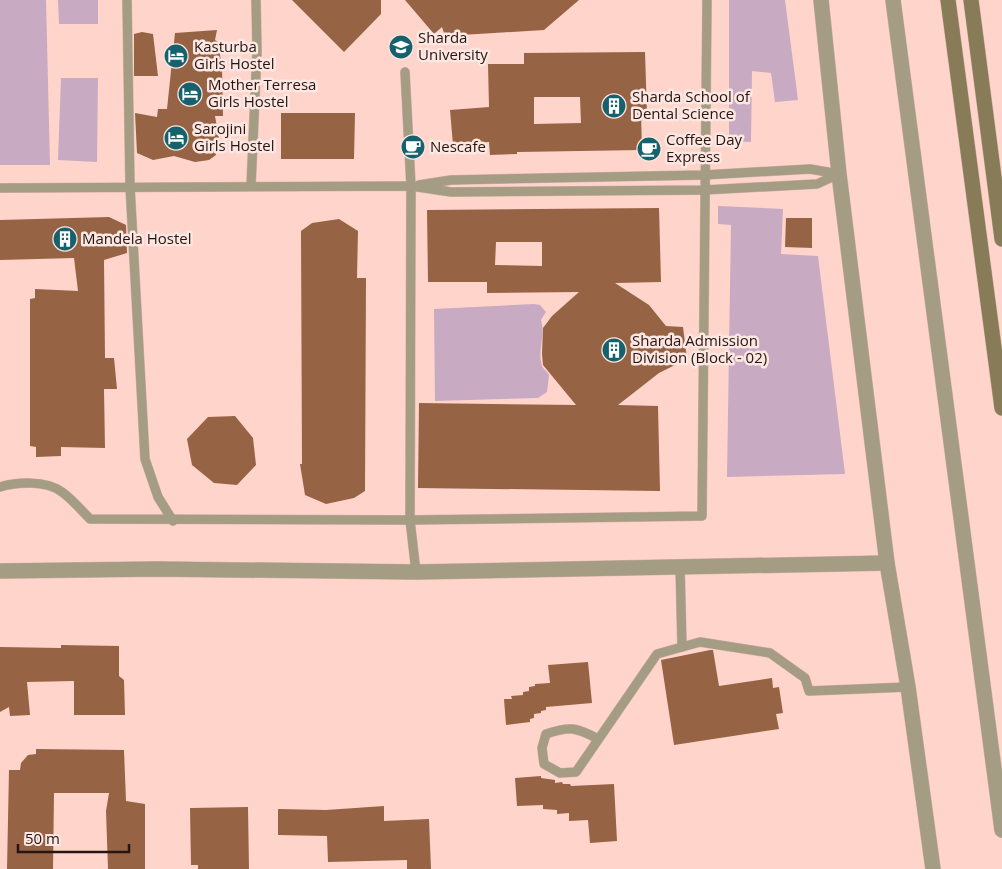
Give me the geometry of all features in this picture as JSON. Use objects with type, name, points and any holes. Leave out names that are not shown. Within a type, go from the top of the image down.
[{"type":"street","points":[[821,0],[887,563],[908,687],[933,869]]},
{"type":"street","points":[[894,0],[934,320],[1002,830]]},
{"type":"street","points":[[948,0],[1002,408]]},
{"type":"street","points":[[971,0],[1002,239]]},
{"type":"street","points":[[0,571],[157,569],[416,572],[680,565],[887,563]]},
{"type":"lane","points":[[126,0],[130,186],[144,459],[158,497],[172,520]]},
{"type":"lane","points":[[251,186],[257,51],[256,0]]},
{"type":"lane","points":[[0,487],[16,483],[41,485],[60,490],[90,519],[410,520],[702,516],[707,0]]},
{"type":"lane","points":[[405,72],[411,186],[410,520],[416,572]]},
{"type":"lane","points":[[0,188],[411,186],[451,180],[704,175],[810,169],[840,174]]},
{"type":"lane","points":[[411,186],[451,192],[704,190],[817,184],[840,174]]},
{"type":"lane","points":[[680,565],[682,647]]},
{"type":"lane","points":[[598,739],[578,728],[562,728],[546,734],[542,748],[544,764],[560,773],[576,772],[657,654],[700,642],[770,653],[805,678],[809,691],[908,687]]},
{"type":"shaded area","points":[[0,0],[46,0],[50,165],[0,165]]},
{"type":"shaded area","points":[[58,0],[98,0],[98,24],[59,24]]},
{"type":"shaded area","points":[[729,0],[785,0],[798,100],[775,102],[771,73],[752,71],[751,142],[729,141]]},
{"type":"shaded area","points":[[61,78],[98,78],[97,162],[58,160]]},
{"type":"shaded area","points":[[718,206],[783,209],[781,254],[818,256],[845,474],[727,477],[731,225],[718,224]]},
{"type":"shaded area","points":[[540,305],[546,312],[541,320],[543,331],[540,354],[542,366],[549,375],[547,392],[538,398],[435,401],[434,309]]},
{"type":"building","points":[[292,0],[381,0],[381,14],[344,52]]},
{"type":"building","points":[[405,0],[579,0],[544,30],[445,36],[442,27],[434,34]]},
{"type":"building","points":[[217,30],[215,40],[218,42],[222,68],[223,116],[215,116],[220,145],[215,150],[216,155],[209,160],[195,162],[174,156],[153,160],[137,153],[135,113],[157,117],[158,109],[167,109],[175,33]]},
{"type":"building","points":[[142,32],[153,34],[158,76],[134,76],[134,34]]},
{"type":"building","name":"Sharda School of Dental Science","points":[[645,52],[647,114],[641,114],[642,150],[517,152],[517,154],[490,155],[489,142],[453,145],[450,110],[489,107],[488,64],[524,64],[524,53]],"holes":[[[534,97],[580,97],[581,123],[534,124]]]},
{"type":"building","points":[[281,113],[355,113],[354,159],[281,159]]},
{"type":"building","points":[[659,208],[661,282],[615,283],[649,305],[666,326],[683,327],[687,359],[659,373],[618,405],[658,406],[660,491],[418,488],[419,403],[576,405],[543,365],[542,354],[543,328],[552,316],[579,292],[487,293],[487,282],[428,282],[427,210]],"holes":[[[496,242],[542,242],[542,266],[495,265]]]},
{"type":"building","points":[[109,217],[126,225],[127,253],[104,260],[105,358],[114,358],[117,389],[104,389],[105,448],[61,447],[61,456],[36,457],[36,447],[30,446],[30,299],[35,298],[35,289],[78,291],[74,258],[0,260],[0,220]]},
{"type":"building","points":[[786,218],[812,218],[812,248],[785,247]]},
{"type":"building","points":[[339,219],[358,231],[357,278],[366,278],[365,491],[354,498],[326,504],[305,495],[300,464],[302,464],[301,231],[312,223]]},
{"type":"building","points":[[235,416],[253,438],[256,465],[237,485],[214,483],[192,465],[187,439],[208,417]]},
{"type":"building","points":[[61,645],[119,646],[119,676],[124,680],[125,715],[74,715],[74,681],[27,682],[30,715],[10,716],[9,707],[0,712],[0,647],[61,648]]},
{"type":"building","points":[[713,650],[719,686],[772,678],[773,688],[779,687],[783,713],[776,714],[779,729],[674,745],[661,660]]},
{"type":"building","points":[[588,662],[592,703],[546,707],[546,710],[541,711],[541,713],[534,714],[534,718],[530,719],[530,722],[506,725],[504,699],[512,699],[511,696],[523,695],[523,692],[529,691],[529,687],[535,686],[535,684],[550,683],[548,665]]},
{"type":"building","points":[[36,749],[124,750],[126,801],[145,804],[145,869],[108,869],[106,811],[109,793],[54,793],[53,869],[7,869],[9,770],[20,770],[21,763],[28,755],[36,754]]},
{"type":"building","points":[[541,776],[541,778],[555,780],[555,783],[562,782],[571,786],[614,784],[617,841],[590,843],[588,820],[569,821],[569,813],[557,814],[557,810],[543,809],[543,805],[517,806],[515,778]]},
{"type":"building","points":[[384,806],[384,821],[429,819],[431,869],[407,869],[407,860],[328,862],[327,836],[278,835],[278,809],[326,810]]},
{"type":"building","points":[[248,807],[249,869],[198,869],[198,865],[191,865],[190,808]]},
{"type":"place","name":"Sharda University","points":[[401,47]]},
{"type":"place","name":"Kasturba Girls Hostel","points":[[176,56]]},
{"type":"place","name":"Mother Terresa Girls Hostel","points":[[190,94]]},
{"type":"place","name":"Sharda School of Dental Science","points":[[614,106]]},
{"type":"place","name":"Sarojini Girls Hostel","points":[[176,138]]},
{"type":"place","name":"Nescafe","points":[[413,147]]},
{"type":"place","name":"Coffee Day Express","points":[[649,149]]},
{"type":"place","name":"Mandela Hostel","points":[[65,239]]},
{"type":"place","name":"Sharda Admission Division (Block - 02)","points":[[614,350]]}]
